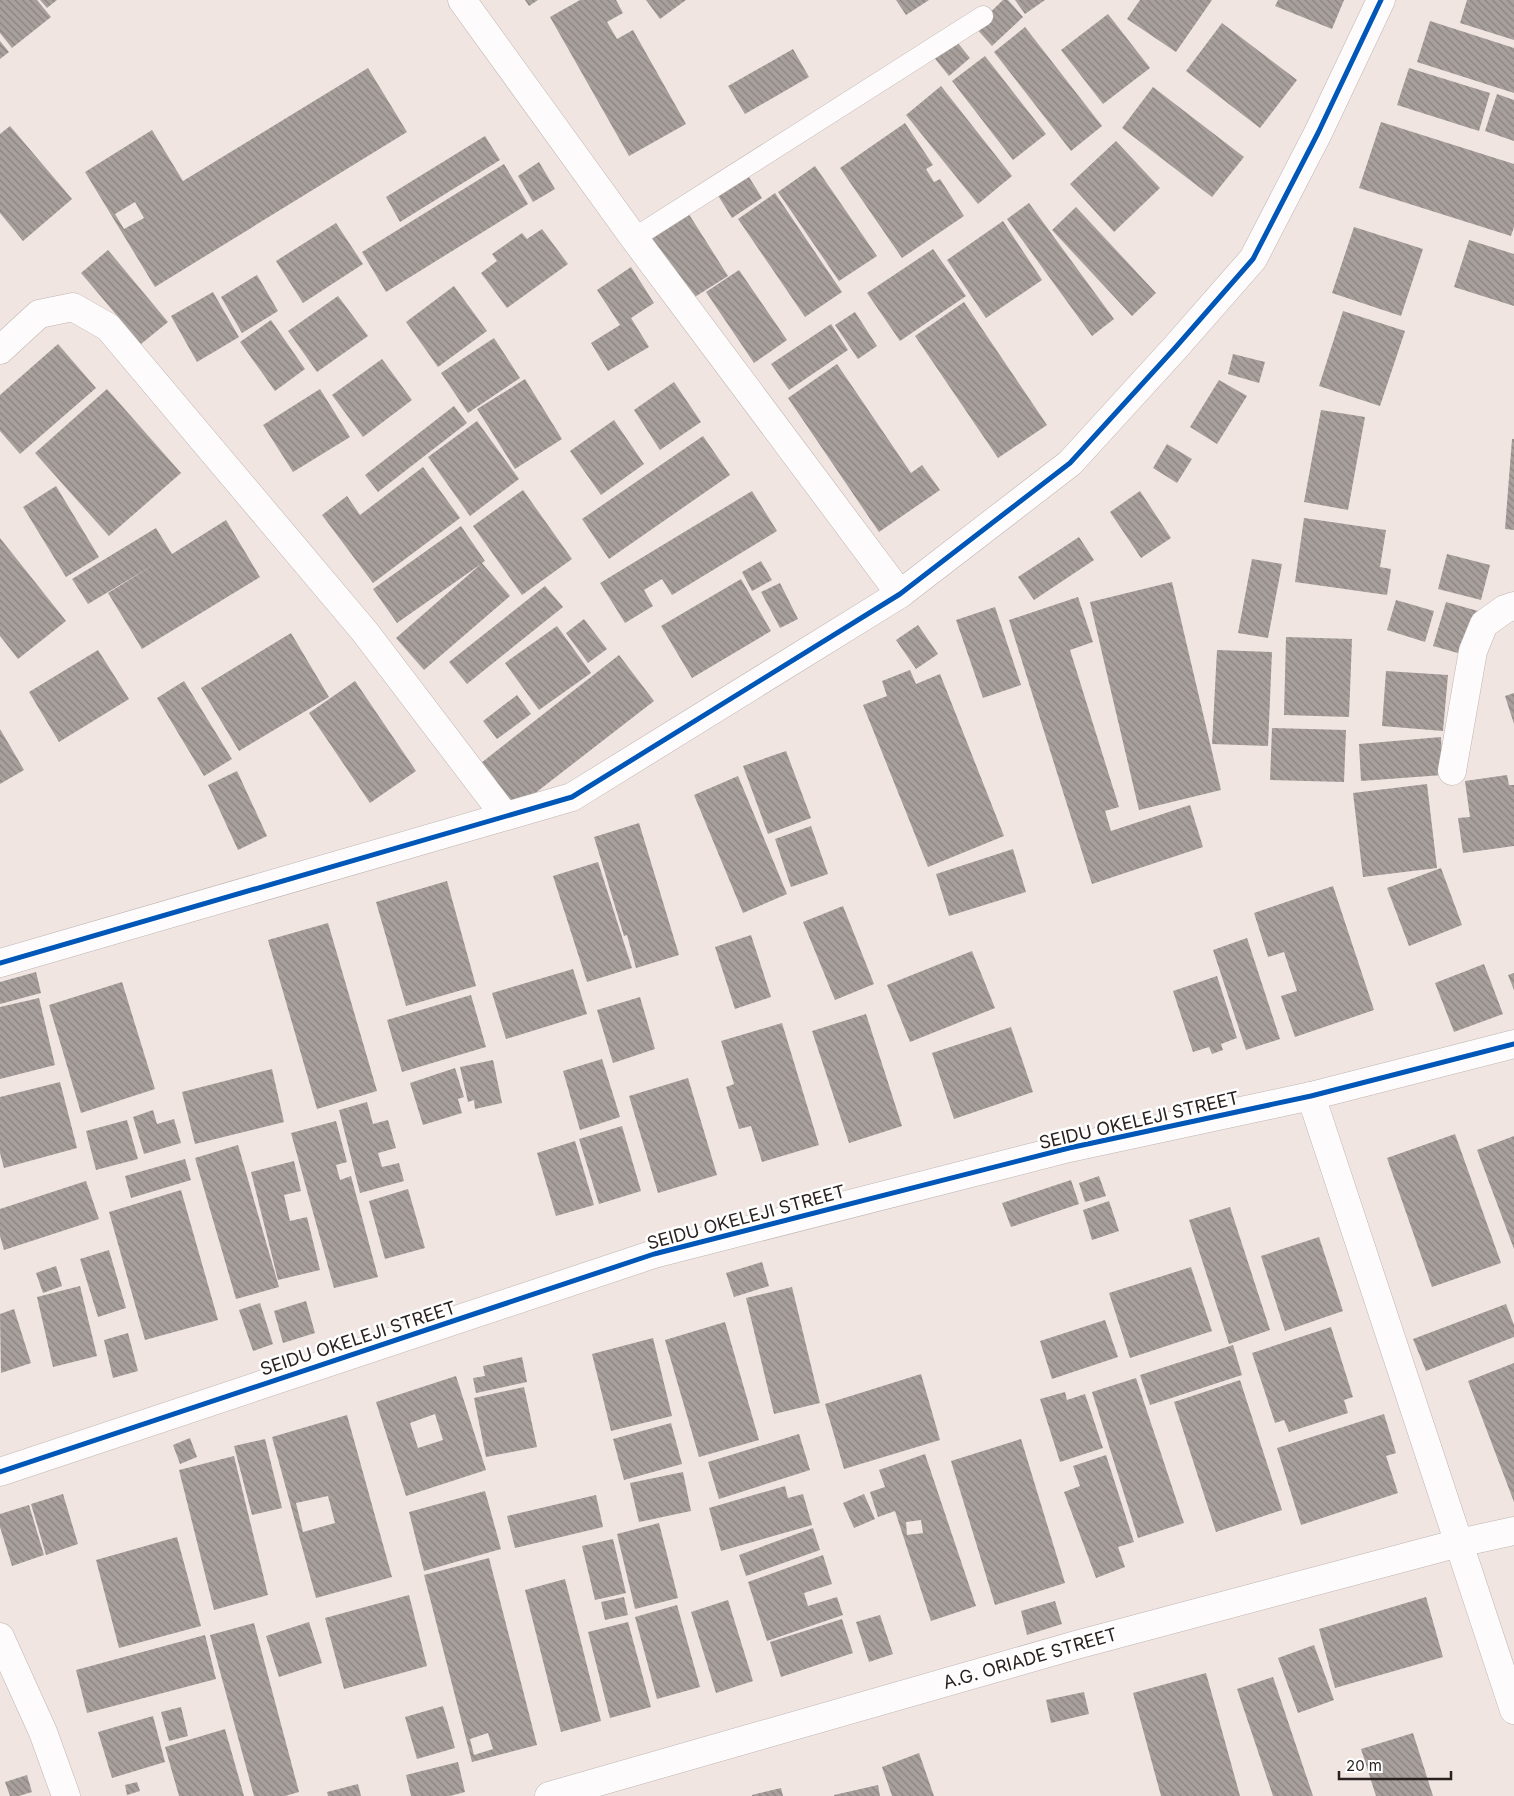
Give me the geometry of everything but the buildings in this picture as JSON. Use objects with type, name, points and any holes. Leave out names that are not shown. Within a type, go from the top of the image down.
[{"type":"street","points":[[462,0],[634,238],[900,594]]},
{"type":"street","points":[[0,963],[572,797],[900,594],[1070,463],[1253,259],[1318,133],[1382,0]]},
{"type":"street","points":[[0,350],[39,314],[73,307],[108,327],[365,632],[505,816]]},
{"type":"street","points":[[1452,771],[1472,651],[1484,624],[1505,609],[1514,606]]},
{"type":"street","name":"SEIDU OKELEJI STREET","points":[[0,1472],[654,1254],[1069,1148],[1310,1096],[1514,1044]]},
{"type":"street","points":[[1310,1096],[1514,1710]]},
{"type":"street","name":"A.G. ORIADE STREET","points":[[550,1796],[1076,1645],[1459,1543],[1514,1531]]},
{"type":"street","points":[[0,1636],[43,1732],[66,1796]]},
{"type":"lane","points":[[634,238],[983,16]]},
{"type":"cycle path","points":[[0,963],[572,797],[900,594],[1070,463],[1253,259],[1318,133],[1381,0]]},
{"type":"cycle path","points":[[0,1472],[654,1254],[1069,1148],[1311,1096],[1514,1044]]}]
